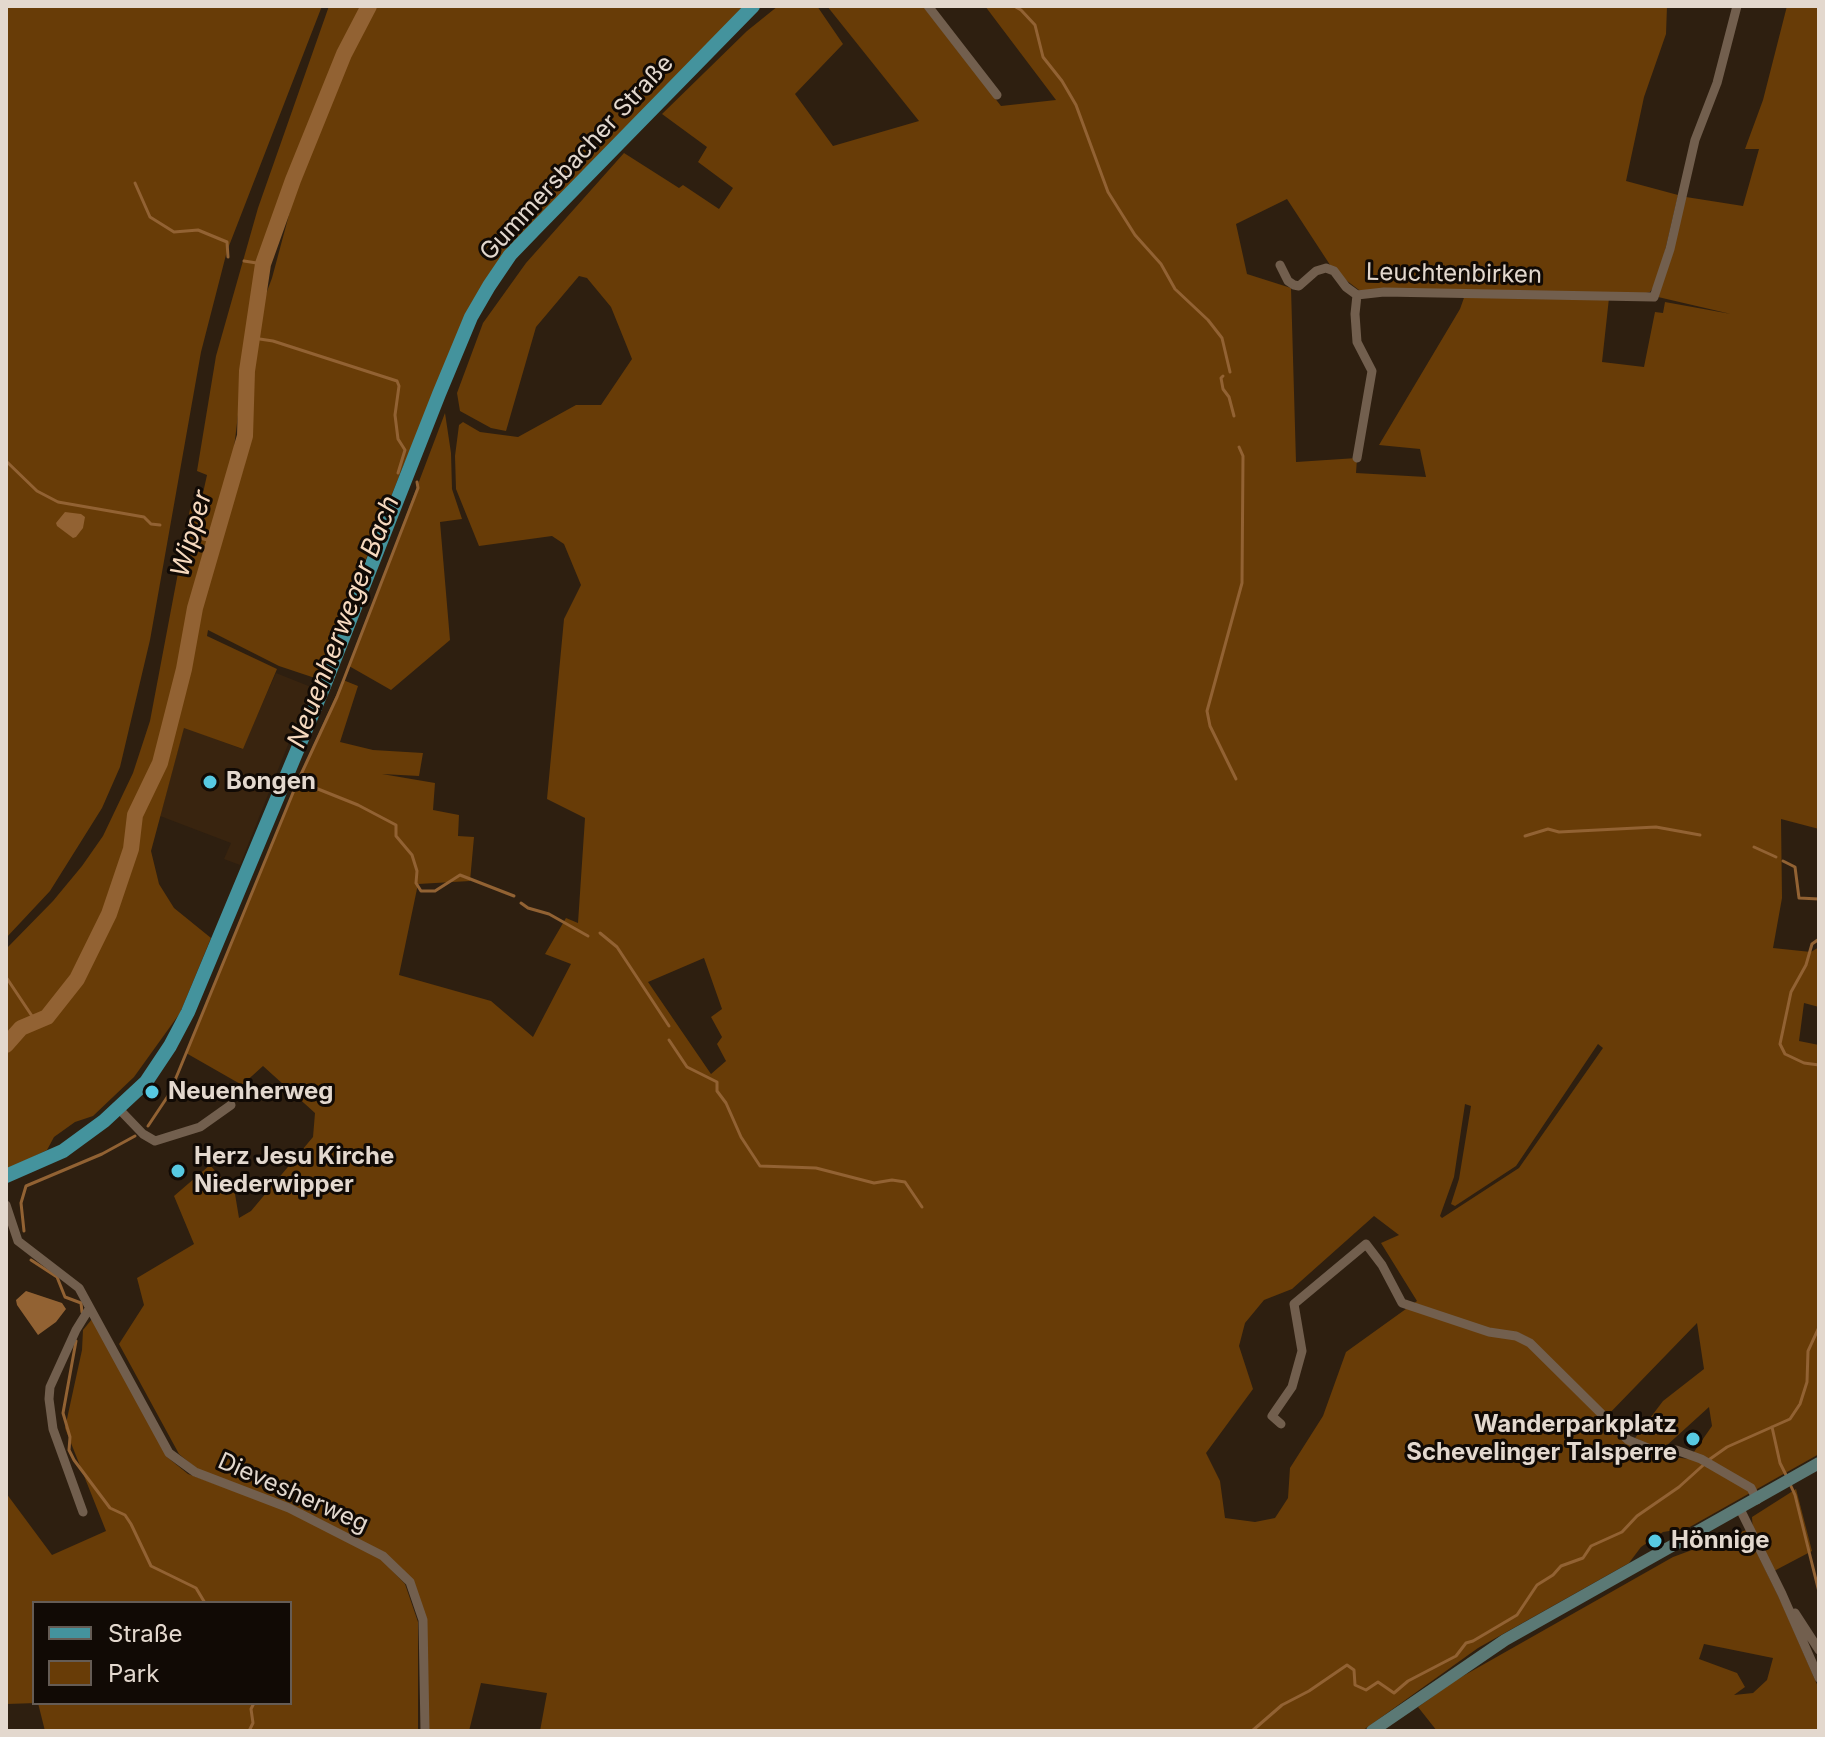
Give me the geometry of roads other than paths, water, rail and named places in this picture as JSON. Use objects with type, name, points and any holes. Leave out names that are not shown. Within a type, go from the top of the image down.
[{"type":"main road","name":"Gummersbacher Straße","points":[[6,1176],[63,1151],[119,1109],[156,1067],[188,1012],[324,686],[439,394],[471,317],[489,286],[510,255],[753,6]]},
{"type":"main road","points":[[1372,1731],[1505,1640],[1819,1463]]},
{"type":"street","points":[[928,6],[997,95]]},
{"type":"street","name":"Leuchtenbirken","points":[[1280,265],[1288,281],[1299,286],[1316,271],[1326,268],[1334,271],[1346,287],[1357,295],[1384,292],[1654,297],[1670,249],[1695,140],[1717,83],[1737,6]]},
{"type":"street","points":[[1357,295],[1357,342],[1372,371],[1357,458]]},
{"type":"street","points":[[119,1109],[143,1134],[155,1141],[200,1127],[231,1105]]},
{"type":"street","name":"Dievesherweg","points":[[6,1205],[18,1241],[79,1288],[163,1445],[186,1467],[289,1508],[343,1535],[383,1556],[410,1582],[423,1620],[425,1731]]},
{"type":"street","points":[[1281,1424],[1272,1416],[1292,1387],[1302,1351],[1294,1304],[1366,1244],[1382,1265],[1402,1303],[1489,1332],[1516,1336],[1530,1343],[1628,1440],[1650,1449],[1676,1450],[1701,1459],[1751,1488],[1757,1500]]},
{"type":"street","points":[[83,1512],[53,1429],[49,1393],[76,1330],[89,1309]]},
{"type":"street","points":[[1740,1509],[1819,1678]]},
{"type":"street","points":[[1782,1594],[1819,1650]]},
{"type":"waterway","name":"Wipper","points":[[6,1045],[21,1028],[47,1017],[77,979],[109,914],[131,849],[135,815],[160,763],[184,669],[195,608],[245,436],[247,371],[263,264],[344,54],[369,6]]},
{"type":"waterway","points":[[1014,6],[1035,25],[1043,57],[1076,105],[1108,192],[1135,235],[1161,264],[1175,289],[1222,338],[1230,372]]},
{"type":"waterway","points":[[135,183],[150,217],[174,232],[198,230],[227,242],[228,257]]},
{"type":"waterway","points":[[244,261],[263,264]]},
{"type":"waterway","name":"Neuenherweger Bach","points":[[253,338],[273,341],[397,381],[395,415],[398,439],[405,450],[398,473]]},
{"type":"waterway","points":[[1223,376],[1223,389],[1229,397],[1234,416]]},
{"type":"waterway","points":[[1236,779],[1210,726],[1207,711],[1242,583],[1243,456],[1239,447]]},
{"type":"waterway","points":[[6,461],[37,491],[58,502],[144,517],[151,524],[160,525]]},
{"type":"waterway","name":"Neuenherweger Bach","points":[[148,1126],[168,1096],[297,783],[337,697],[418,488],[417,482]]},
{"type":"waterway","points":[[200,538],[215,542]]},
{"type":"waterway","points":[[298,781],[358,805],[396,825],[396,836],[412,855],[417,871],[416,883],[421,891],[435,891],[460,875],[514,896]]},
{"type":"waterway","points":[[1525,836],[1548,829],[1559,832],[1656,827],[1700,835]]},
{"type":"waterway","points":[[1754,847],[1776,857]]},
{"type":"waterway","points":[[1783,861],[1795,867],[1799,898],[1819,899]]},
{"type":"waterway","points":[[521,903],[549,914],[588,936]]},
{"type":"waterway","points":[[600,933],[617,947],[669,1026]]},
{"type":"waterway","name":"Hönnige","points":[[1819,939],[1812,944],[1806,965],[1791,992],[1780,1044],[1785,1054],[1804,1063],[1819,1065]]},
{"type":"waterway","points":[[6,977],[36,1022]]},
{"type":"waterway","points":[[669,1040],[687,1067],[717,1082],[717,1091],[760,1166],[816,1168],[874,1183],[892,1180],[905,1182],[922,1207]]},
{"type":"waterway","name":"Neuenherweger Bach","points":[[24,1231],[21,1203],[26,1186],[102,1154],[135,1136]]},
{"type":"waterway","name":"Neuenherweger Bach","points":[[31,1260],[57,1277],[65,1297],[81,1303],[82,1312]]},
{"type":"waterway","name":"Hönnige","points":[[1252,1731],[1282,1705],[1347,1665],[1354,1670],[1355,1685],[1366,1690],[1378,1682],[1394,1693],[1408,1681],[1456,1656],[1466,1643],[1517,1615],[1537,1585],[1561,1566],[1583,1558],[1591,1546],[1622,1532],[1637,1516],[1679,1487],[1710,1459],[1727,1447],[1790,1419],[1800,1404],[1807,1382],[1808,1351],[1819,1327]]},
{"type":"waterway","name":"Neuenherweger Bach","points":[[76,1341],[63,1413],[70,1437],[69,1450],[110,1508],[125,1515],[151,1566],[196,1588],[204,1601]]},
{"type":"waterway","points":[[1772,1427],[1780,1463],[1787,1477]]},
{"type":"waterway","points":[[1790,1484],[1819,1592]]},
{"type":"waterway","name":"Neuenherweger Bach","points":[[249,1731],[253,1723],[253,1705]]},
{"type":"place","name":"Bongen","points":[[210,782]]},
{"type":"place","name":"Neuenherweg","points":[[152,1092]]},
{"type":"place","name":"Herz Jesu Kirche Niederwipper","points":[[178,1171]]},
{"type":"place","name":"Wanderparkplatz Schevelinger Talsperre","points":[[1693,1439]]},
{"type":"place","name":"Hönnige","points":[[1655,1541]]}]
